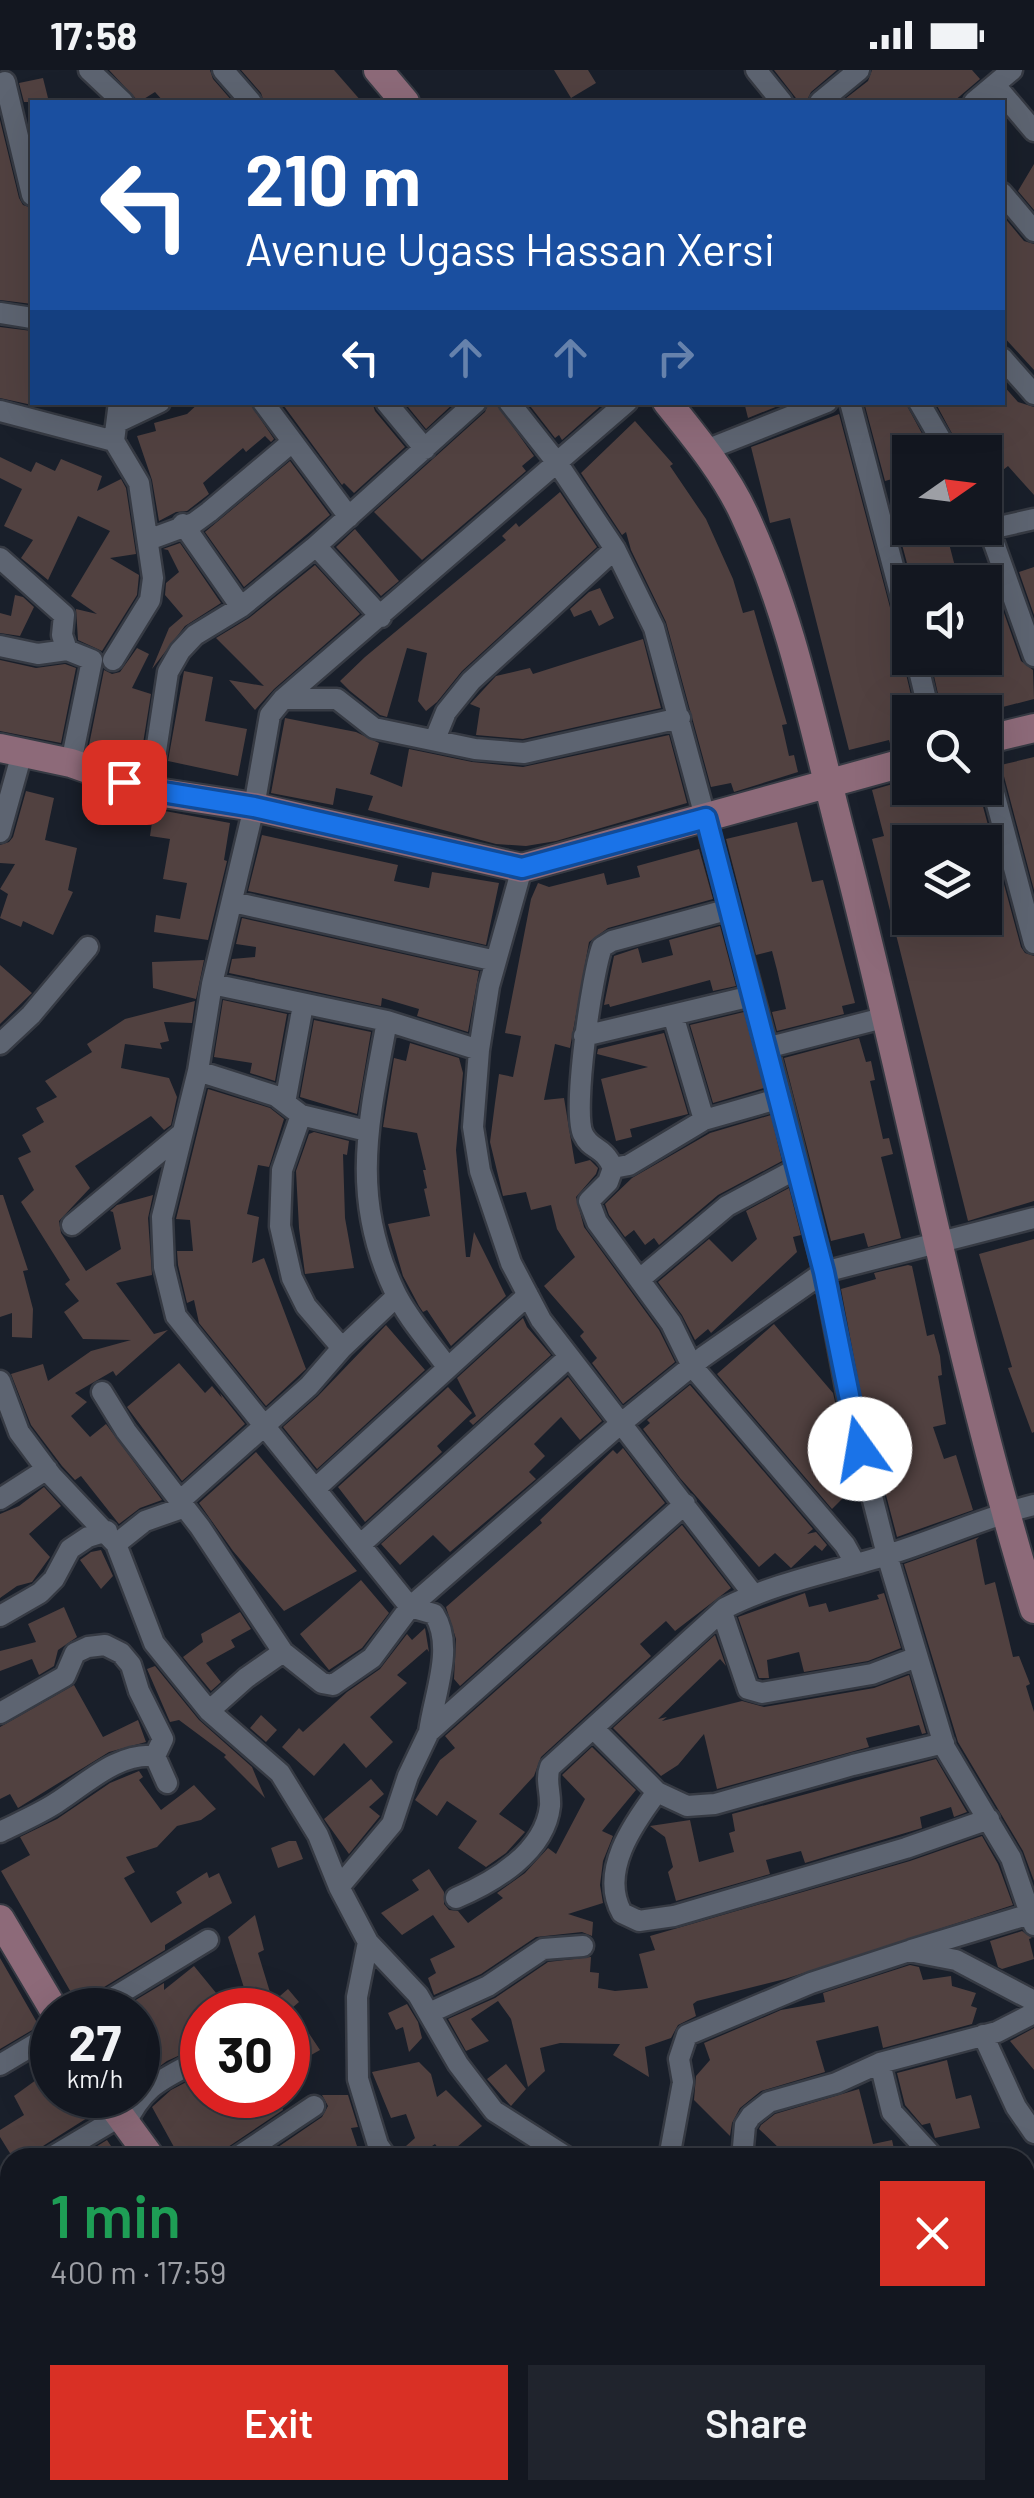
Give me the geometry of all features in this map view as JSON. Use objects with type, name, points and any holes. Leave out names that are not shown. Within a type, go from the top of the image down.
[{"type":"main road","points":[[378,70],[403,100]]},
{"type":"main road","points":[[669,405],[706,450],[744,513],[782,611],[887,1018],[1004,1512],[1034,1609]]},
{"type":"main road","points":[[1002,736],[1034,728]]},
{"type":"main road","points":[[11,751],[71,763],[150,790],[254,807],[522,868],[892,766]]},
{"type":"main road","points":[[4,1937],[39,1988]]},
{"type":"main road","points":[[121,2118],[143,2148]]},
{"type":"street","points":[[223,70],[249,100]]},
{"type":"street","points":[[756,70],[780,100]]},
{"type":"street","points":[[822,100],[859,70]]},
{"type":"street","points":[[976,100],[1012,70]]},
{"type":"street","points":[[94,74],[100,100]]},
{"type":"street","points":[[94,74],[121,100]]},
{"type":"street","points":[[5,79],[30,185]]},
{"type":"street","points":[[995,85],[1034,132]]},
{"type":"street","points":[[1005,196],[1034,230]]},
{"type":"street","points":[[0,314],[30,318]]},
{"type":"street","points":[[1005,361],[1034,394]]},
{"type":"street","points":[[0,411],[117,422],[154,405]]},
{"type":"street","points":[[265,405],[350,516]]},
{"type":"street","points":[[388,405],[425,449]]},
{"type":"street","points":[[150,790],[168,672],[180,651],[195,635],[241,608],[316,546],[473,405]]},
{"type":"street","points":[[510,405],[558,464],[615,549],[654,628],[781,1098],[824,1272],[851,1414],[887,1555],[944,1743],[962,1781],[1010,1858],[1032,1919],[909,1950],[811,1983],[687,2035],[679,2059],[683,2082],[671,2148]]},
{"type":"street","points":[[339,1888],[392,1824],[413,1763],[429,1732],[444,1629],[434,1614],[410,1607],[176,1316],[164,1267],[162,1217],[198,1072],[212,984],[254,807],[270,716],[283,699],[623,405]]},
{"type":"street","points":[[706,450],[819,405]]},
{"type":"street","points":[[851,405],[893,565]]},
{"type":"street","points":[[921,405],[938,435]]},
{"type":"street","points":[[113,660],[150,600],[153,578],[139,483],[117,422]]},
{"type":"street","points":[[148,540],[209,512],[292,442]]},
{"type":"street","points":[[1002,522],[1034,519]]},
{"type":"street","points":[[183,524],[241,608]]},
{"type":"street","points":[[996,545],[1034,656]]},
{"type":"street","points":[[316,546],[380,617]]},
{"type":"street","points":[[435,739],[446,712],[471,681],[615,549]]},
{"type":"street","points":[[0,558],[64,615],[62,635],[67,650]]},
{"type":"street","points":[[0,646],[38,654],[67,650],[92,660],[71,763]]},
{"type":"street","points":[[283,699],[337,699],[374,728],[475,748],[524,753],[680,718]]},
{"type":"street","points":[[0,832],[11,751]]},
{"type":"street","points":[[997,805],[1034,943]]},
{"type":"street","points":[[522,868],[496,961],[479,1050],[473,1127],[480,1172],[511,1263],[540,1320],[753,1594]]},
{"type":"street","points":[[233,902],[496,961]]},
{"type":"street","points":[[730,910],[602,947],[584,1036],[581,1131],[591,1144],[607,1153],[613,1168],[608,1182],[589,1201],[598,1222],[671,1322],[692,1366],[845,1544],[855,1563]]},
{"type":"street","points":[[0,1044],[31,1015],[88,947]]},
{"type":"street","points":[[212,984],[388,1021],[479,1050]]},
{"type":"street","points":[[584,1036],[752,996]]},
{"type":"street","points":[[304,1004],[282,1170],[280,1226],[292,1278],[306,1306],[342,1348]]},
{"type":"street","points":[[672,1015],[704,1120]]},
{"type":"street","points":[[766,1048],[887,1018]]},
{"type":"street","points":[[388,1021],[367,1131],[365,1184],[380,1255],[397,1296],[448,1368]]},
{"type":"street","points":[[198,1072],[276,1096],[293,1109],[367,1131]]},
{"type":"street","points":[[613,1168],[629,1165],[704,1120],[781,1098]]},
{"type":"street","points":[[72,1225],[180,1135]]},
{"type":"street","points":[[640,1280],[727,1206],[798,1168]]},
{"type":"street","points":[[102,1392],[126,1431],[183,1503],[283,1652],[322,1683],[333,1685],[372,1658],[410,1607],[619,1425],[692,1366],[824,1272],[1034,1218]]},
{"type":"street","points":[[315,1490],[528,1295]]},
{"type":"street","points":[[0,1616],[40,1592],[54,1578],[70,1549],[88,1536],[111,1537],[183,1503],[309,1386],[397,1296]]},
{"type":"street","points":[[360,1545],[569,1357]]},
{"type":"street","points":[[0,1381],[12,1422],[47,1469],[111,1537],[154,1643],[209,1711],[280,1773],[318,1835],[339,1888],[368,1942],[418,1995],[458,2064],[494,2111],[552,2148]]},
{"type":"street","points":[[0,1499],[47,1469]]},
{"type":"street","points":[[429,1732],[685,1504]]},
{"type":"street","points":[[456,1898],[505,1872],[535,1841],[550,1810],[550,1767],[722,1612],[753,1594],[887,1555],[1004,1512],[1034,1505]]},
{"type":"street","points":[[722,1612],[748,1690],[762,1693],[872,1674],[917,1657]]},
{"type":"street","points":[[0,1713],[65,1676],[75,1654],[105,1645],[121,1653],[132,1665],[139,1692],[163,1739],[155,1756],[167,1783]]},
{"type":"street","points":[[209,1711],[283,1652]]},
{"type":"street","points":[[594,1729],[657,1792],[687,1806],[715,1804],[944,1743]]},
{"type":"street","points":[[0,1832],[54,1805],[134,1756],[155,1756]]},
{"type":"street","points":[[657,1792],[628,1832],[614,1885],[622,1913],[639,1922],[674,1916],[906,1848],[989,1819]]},
{"type":"street","points":[[129,1988],[208,1940]]},
{"type":"street","points":[[368,1942],[357,1997],[358,2079],[381,2148]]},
{"type":"street","points":[[429,2013],[477,1992],[543,1949],[583,1946]]},
{"type":"street","points":[[909,1950],[956,1960],[1034,2001]]},
{"type":"street","points":[[743,2148],[744,2125],[768,2102],[836,2082],[880,2063],[983,2035],[1034,2013]]},
{"type":"street","points":[[983,2035],[1016,2107],[1034,2134]]},
{"type":"street","points":[[0,2065],[30,2047]]},
{"type":"street","points":[[880,2063],[892,2112],[925,2148]]},
{"type":"street","points":[[251,2148],[314,2106]]},
{"type":"street","points":[[64,2148],[107,2118]]},
{"type":"building","points":[[109,70],[210,70],[231,100],[162,100],[155,92],[137,100]]},
{"type":"building","points":[[241,70],[334,70],[360,100],[263,100]]},
{"type":"building","points":[[554,70],[588,70],[596,83],[571,98]]},
{"type":"building","points":[[774,70],[837,70],[807,100],[797,100]]},
{"type":"building","points":[[872,70],[972,70],[980,79],[955,100],[844,100],[868,81]]},
{"type":"building","points":[[43,78],[48,100],[24,102],[19,83]]},
{"type":"building","points":[[0,120],[19,198],[30,207],[30,304],[0,300]]},
{"type":"building","points":[[1034,164],[1034,210],[1018,191]]},
{"type":"building","points":[[1005,218],[1024,241],[1034,244],[1034,370],[1005,338]]},
{"type":"building","points":[[0,327],[30,331],[30,405],[0,398]]},
{"type":"building","points":[[1005,387],[1018,402],[1034,407],[1034,495],[1008,466],[1002,471],[1002,435],[953,435],[937,405],[1005,405]]},
{"type":"building","points":[[197,405],[251,405],[274,439],[271,442],[265,436],[246,452],[243,448],[203,483],[209,494],[187,511],[159,521],[152,480],[137,436],[156,431],[154,423],[187,414]]},
{"type":"building","points":[[283,405],[373,405],[405,447],[354,493],[342,485]]},
{"type":"building","points":[[406,405],[452,405],[426,429]]},
{"type":"building","points":[[488,405],[497,405],[534,456],[522,466],[526,471],[422,560],[374,512],[485,412]]},
{"type":"building","points":[[529,405],[602,405],[562,440],[559,435],[555,438]]},
{"type":"building","points":[[745,405],[780,405],[748,418]]},
{"type":"building","points":[[907,405],[923,435],[892,435],[892,479],[885,481],[865,406]]},
{"type":"building","points":[[839,414],[892,615],[892,675],[906,675],[911,695],[892,695],[892,747],[889,740],[849,750],[790,518],[770,523],[751,447]]},
{"type":"building","points":[[635,421],[673,464],[670,466],[706,519],[733,579],[743,613],[754,610],[787,724],[782,725],[789,756],[794,755],[798,772],[734,792],[731,783],[711,787],[666,622],[626,532],[622,535],[581,473]]},
{"type":"building","points":[[0,457],[31,472],[36,462],[55,471],[61,459],[102,476],[97,491],[121,479],[126,488],[136,554],[110,558],[139,575],[137,595],[102,651],[78,640],[76,609],[97,614],[71,596],[110,531],[78,516],[48,580],[21,558],[33,540],[4,526],[22,489],[0,478]]},
{"type":"building","points":[[290,461],[330,515],[244,587],[205,532]]},
{"type":"building","points":[[560,492],[597,547],[462,671],[437,702],[426,711],[418,701],[427,653],[407,648],[387,717],[340,681],[506,540],[502,536],[516,523],[519,527]]},
{"type":"building","points":[[355,529],[399,581],[381,596],[336,547]]},
{"type":"building","points":[[180,543],[221,603],[185,626],[152,669],[169,628],[183,616],[165,595],[166,583],[179,572],[168,550],[163,549]]},
{"type":"building","points":[[902,545],[949,545],[955,565],[907,565]]},
{"type":"building","points":[[315,565],[360,614],[255,710],[229,680],[264,686],[216,638],[249,618]]},
{"type":"building","points":[[1034,567],[1034,615],[1019,572]]},
{"type":"building","points":[[600,588],[614,618],[599,626],[591,610],[574,617],[570,609],[589,592]]},
{"type":"building","points":[[15,595],[34,607],[20,636],[0,633],[0,613],[11,616]]},
{"type":"building","points":[[1002,607],[1021,661],[1033,670],[1034,699],[1002,707],[1002,695],[938,695],[934,675],[1002,675]]},
{"type":"building","points":[[643,639],[661,708],[523,739],[476,735],[480,708],[470,704],[496,676],[530,668],[533,674]]},
{"type":"building","points":[[137,648],[149,654],[132,688],[151,694],[141,756],[117,761],[88,750],[104,670],[120,672]]},
{"type":"building","points":[[0,660],[36,668],[65,664],[76,668],[61,743],[0,731]]},
{"type":"building","points":[[184,671],[213,677],[205,721],[247,729],[238,776],[168,761]]},
{"type":"building","points":[[285,718],[356,732],[379,743],[370,774],[402,787],[409,749],[472,762],[523,767],[669,735],[687,803],[556,841],[526,846],[496,844],[368,810],[373,796],[336,788],[333,805],[271,793]]},
{"type":"building","points":[[1034,757],[1034,890],[1002,769],[1002,765]]},
{"type":"building","points":[[892,784],[892,805],[983,805],[988,825],[892,825],[892,919],[872,839],[884,836],[872,790]]},
{"type":"building","points":[[26,791],[54,798],[45,840],[77,848],[68,890],[73,892],[53,935],[23,921],[21,927],[0,918],[8,894],[0,889],[15,864],[0,863],[0,845],[13,837]]},
{"type":"building","points":[[154,809],[230,823],[224,860],[227,861],[208,940],[154,932],[156,915],[180,919],[187,883],[163,879],[170,839],[150,836]]},
{"type":"building","points":[[797,822],[812,882],[823,880],[855,1003],[842,1006],[844,1014],[777,1031],[772,1012],[786,1009],[772,951],[756,955],[726,839]]},
{"type":"building","points":[[262,835],[398,865],[394,881],[429,888],[432,872],[499,883],[486,945],[248,891]]},
{"type":"building","points":[[699,849],[713,899],[608,928],[589,942],[570,1048],[555,1044],[544,1100],[564,1098],[575,1164],[590,1160],[598,1168],[576,1197],[584,1227],[659,1330],[675,1362],[623,1404],[592,1363],[597,1358],[580,1336],[584,1332],[544,1286],[575,1257],[557,1229],[551,1205],[531,1210],[526,1192],[503,1196],[490,1142],[495,1103],[499,1074],[513,1077],[521,1036],[505,1033],[531,899],[538,883],[549,887],[604,873],[607,885],[640,877],[637,866]]},
{"type":"building","points":[[1002,877],[1021,947],[1034,956],[1034,1201],[968,1221],[896,935],[1002,935]]},
{"type":"building","points":[[242,918],[479,971],[468,1032],[417,1016],[419,1009],[382,998],[381,1006],[229,973],[232,959],[255,957],[256,947],[236,944]]},
{"type":"building","points":[[720,926],[736,986],[713,991],[710,980],[610,1007],[604,1005],[614,956],[638,948],[642,963],[673,955],[669,940]]},
{"type":"building","points":[[204,960],[196,999],[153,988],[152,962]]},
{"type":"building","points":[[0,965],[32,993],[0,1024]]},
{"type":"building","points":[[223,1000],[287,1014],[275,1081],[250,1073],[252,1063],[214,1057]]},
{"type":"building","points":[[195,1001],[192,1023],[164,1022],[169,1041],[160,1043],[162,1049],[125,1044],[121,1068],[169,1078],[177,1097],[171,1125],[164,1130],[151,1116],[75,1166],[90,1188],[59,1221],[61,1233],[86,1271],[121,1249],[110,1211],[117,1205],[153,1195],[148,1218],[152,1275],[116,1283],[154,1334],[168,1330],[116,1376],[113,1371],[75,1393],[87,1402],[71,1416],[90,1437],[106,1424],[162,1500],[140,1508],[119,1524],[81,1476],[75,1480],[62,1466],[31,1425],[11,1374],[43,1364],[48,1381],[91,1351],[131,1340],[83,1339],[64,1312],[79,1301],[65,1284],[70,1280],[21,1202],[34,1190],[18,1158],[31,1152],[22,1135],[44,1122],[36,1108],[57,1097],[45,1081],[92,1052],[87,1044],[125,1019]]},
{"type":"building","points":[[744,1012],[764,1088],[713,1103],[690,1025]]},
{"type":"building","points":[[314,1020],[371,1032],[357,1114],[300,1097]]},
{"type":"building","points":[[664,1033],[688,1114],[630,1129],[632,1137],[616,1141],[601,1079],[648,1067],[597,1054],[598,1049]]},
{"type":"building","points":[[859,1038],[866,1062],[871,1061],[875,1080],[870,1081],[883,1139],[889,1138],[893,1154],[881,1157],[901,1238],[868,1247],[864,1233],[831,1241],[784,1058]]},
{"type":"building","points":[[410,1043],[459,1058],[463,1073],[456,1150],[466,1257],[470,1257],[474,1232],[506,1296],[451,1346],[427,1310],[423,1312],[403,1276],[388,1224],[430,1216],[424,1189],[426,1170],[417,1133],[383,1127],[394,1058],[406,1061]]},
{"type":"building","points":[[208,1089],[270,1108],[284,1119],[269,1167],[258,1165],[247,1214],[259,1217],[252,1263],[264,1258],[306,1369],[266,1406],[199,1323],[194,1300],[187,1303],[178,1265],[177,1251],[193,1251],[190,1220],[176,1219]]},
{"type":"building","points":[[771,1115],[782,1161],[718,1195],[659,1245],[654,1238],[645,1245],[634,1230],[625,1237],[609,1215],[605,1204],[632,1178],[710,1133]]},
{"type":"building","points":[[309,1134],[349,1141],[347,1155],[343,1154],[345,1218],[354,1268],[305,1274],[296,1171]]},
{"type":"building","points":[[789,1188],[801,1235],[793,1237],[797,1252],[711,1333],[708,1329],[695,1340],[658,1282],[709,1239],[732,1262],[757,1239],[746,1211]]},
{"type":"building","points":[[0,1195],[28,1270],[23,1271],[33,1309],[32,1338],[12,1337],[12,1313],[0,1317]]},
{"type":"building","points":[[1034,1239],[1032,1433],[1008,1368],[1012,1367],[979,1254]]},
{"type":"building","points":[[912,1266],[927,1336],[934,1334],[940,1356],[942,1375],[938,1376],[946,1424],[933,1427],[944,1459],[956,1455],[973,1510],[897,1537],[864,1411],[841,1289],[876,1279],[874,1273]]},
{"type":"building","points":[[523,1318],[551,1355],[473,1425],[469,1421],[476,1416],[457,1378]]},
{"type":"building","points":[[774,1324],[833,1393],[855,1486],[832,1509],[717,1374]]},
{"type":"building","points":[[386,1325],[425,1370],[317,1469],[283,1427]]},
{"type":"building","points":[[179,1363],[205,1393],[212,1386],[222,1398],[220,1393],[245,1424],[182,1481],[127,1407]]},
{"type":"building","points":[[568,1377],[602,1421],[580,1440],[561,1417],[534,1444],[545,1456],[529,1472],[536,1479],[450,1552],[433,1535],[400,1565],[381,1544]]},
{"type":"building","points":[[690,1385],[813,1529],[807,1534],[816,1532],[827,1545],[822,1551],[815,1545],[791,1568],[775,1553],[759,1567],[680,1478],[643,1429],[650,1423],[647,1420]]},
{"type":"building","points":[[448,1387],[472,1413],[437,1446],[442,1452],[365,1522],[338,1487]]},
{"type":"building","points":[[623,1448],[665,1503],[460,1686],[454,1679],[456,1639],[446,1607],[542,1523],[540,1520],[613,1450],[617,1454]]},
{"type":"building","points":[[256,1452],[357,1571],[284,1611],[199,1503]]},
{"type":"building","points":[[44,1487],[61,1506],[29,1534],[50,1557],[32,1582],[17,1586],[0,1598],[0,1514],[19,1506]]},
{"type":"building","points":[[682,1525],[731,1588],[675,1631],[666,1621],[640,1644],[651,1656],[541,1757],[534,1776],[499,1814],[525,1832],[486,1867],[458,1848],[477,1821],[447,1801],[437,1816],[415,1800],[440,1760],[455,1748],[445,1736]]},
{"type":"building","points":[[979,1537],[976,1540],[985,1585],[995,1582],[1013,1657],[1019,1656],[1030,1684],[1026,1686],[1034,1712],[1034,1881],[1023,1851],[958,1742],[904,1564]]},
{"type":"building","points":[[101,1550],[113,1576],[101,1589],[80,1560]]},
{"type":"building","points":[[361,1580],[389,1613],[362,1648],[329,1670],[300,1634]]},
{"type":"building","points":[[805,1593],[809,1607],[826,1603],[829,1612],[879,1599],[877,1595],[884,1593],[901,1648],[868,1661],[804,1672],[799,1652],[767,1660],[769,1678],[759,1678],[738,1617]]},
{"type":"building","points":[[64,1607],[77,1637],[58,1650],[54,1666],[39,1675],[32,1659],[0,1671],[0,1651],[36,1642],[28,1624]]},
{"type":"building","points":[[240,1612],[251,1629],[231,1640],[235,1647],[206,1663],[221,1682],[211,1691],[183,1657],[203,1642],[201,1634]]},
{"type":"building","points":[[425,1628],[429,1652],[427,1649],[397,1675],[407,1683],[370,1717],[393,1742],[366,1768],[344,1743],[314,1776],[282,1747],[299,1728],[303,1732],[347,1692],[380,1669],[407,1634],[412,1640]]},
{"type":"building","points":[[715,1635],[726,1666],[720,1659],[658,1719],[742,1701],[764,1707],[874,1688],[909,1675],[926,1733],[922,1734],[919,1725],[866,1738],[869,1747],[717,1789],[704,1734],[678,1765],[661,1776],[613,1728]]},
{"type":"building","points":[[155,1666],[199,1720],[252,1767],[265,1798],[226,1755],[179,1720],[170,1722],[147,1669]]},
{"type":"building","points":[[74,1685],[103,1737],[138,1720],[146,1742],[109,1752],[18,1808],[10,1794],[0,1799],[0,1727]]},
{"type":"building","points":[[261,1715],[277,1730],[266,1742],[250,1728]]},
{"type":"building","points":[[592,1747],[636,1790],[602,1831],[613,1836],[603,1861],[603,1903],[568,1914],[593,1922],[592,1936],[582,1932],[536,1937],[481,1974],[434,1995],[428,1978],[436,1973],[430,1959],[455,1947],[433,1915],[402,1935],[381,1913],[419,1890],[412,1880],[429,1869],[444,1892],[444,1904],[449,1910],[458,1911],[468,1923],[503,1898],[497,1893],[525,1873],[548,1848],[556,1854],[585,1799],[562,1775]]},
{"type":"building","points":[[936,1759],[967,1812],[954,1817],[951,1807],[920,1817],[922,1828],[805,1863],[801,1851],[766,1860],[770,1874],[676,1901],[665,1837],[650,1826],[690,1820],[699,1862],[734,1852],[729,1833],[735,1831],[732,1814]]},
{"type":"building","points":[[139,1771],[143,1777],[139,1780],[161,1810],[194,1785],[216,1809],[201,1820],[177,1826],[157,1847],[126,1857],[135,1872],[124,1878],[151,1923],[182,1903],[176,1892],[207,1872],[209,1878],[219,1873],[232,1903],[102,1988],[68,1988],[1,1871],[30,1855],[20,1837],[57,1819],[110,1783]]},
{"type":"building","points":[[371,1779],[384,1794],[369,1807],[380,1816],[349,1854],[324,1819]]},
{"type":"building","points":[[982,1836],[998,1864],[1013,1905],[785,1979],[697,2001],[693,2004],[696,2016],[678,2025],[671,2038],[645,2047],[649,2077],[613,2055],[620,2044],[560,2043],[540,2048],[545,2071],[528,2087],[511,2019],[498,2001],[471,2019],[489,2041],[466,2051],[448,2019],[495,1998],[548,1962],[591,1957],[590,1972],[599,1973],[598,1988],[648,1988],[639,1954],[655,1950],[650,1936],[910,1861]]},
{"type":"building","points":[[296,1841],[303,1859],[278,1868],[271,1848]]},
{"type":"building","points":[[255,1915],[264,1950],[258,1953],[269,1988],[244,1988],[228,1937]]},
{"type":"building","points":[[1022,1931],[1032,1938],[1029,1939],[1034,1959],[998,1967],[990,1941]]},
{"type":"building","points":[[0,1958],[30,2010],[30,2031],[0,2049]]},
{"type":"building","points":[[910,1965],[919,1967],[923,1980],[951,1976],[952,1986],[976,1993],[971,2006],[977,2008],[972,2024],[883,2048],[878,2026],[816,2041],[825,2072],[761,2091],[740,2108],[730,2136],[694,2100],[696,2076],[710,2060],[704,2043],[781,2010],[825,2002],[823,1993]]},
{"type":"building","points":[[194,1966],[212,1988],[180,1988],[180,2055],[160,2066],[160,1988],[156,1988],[164,1983],[164,1990]]},
{"type":"building","points":[[407,2004],[422,2038],[409,2052],[403,2027],[396,2030],[388,2013]]},
{"type":"building","points":[[1034,2028],[1034,2070],[1010,2041]]},
{"type":"building","points":[[310,2035],[320,2050],[310,2056]]},
{"type":"building","points":[[947,2060],[956,2099],[971,2095],[980,2128],[935,2138],[930,2123],[922,2125],[905,2105],[897,2073]]},
{"type":"building","points":[[419,2062],[431,2074],[437,2097],[446,2090],[482,2126],[456,2148],[438,2148],[435,2144],[429,2148],[407,2148],[415,2138],[406,2114],[391,2118],[372,2072]]},
{"type":"building","points":[[506,2064],[526,2089],[511,2106],[487,2079]]},
{"type":"building","points":[[30,2084],[30,2118],[87,2118],[42,2148],[7,2148],[0,2130],[24,2115],[14,2096]]},
{"type":"building","points":[[180,2085],[180,2118],[271,2118],[227,2148],[175,2148],[158,2118],[160,2100]]},
{"type":"building","points":[[859,2089],[873,2144],[892,2140],[894,2148],[779,2148],[759,2129],[775,2114]]},
{"type":"building","points":[[322,2095],[348,2095],[358,2127],[351,2128],[358,2148],[277,2148],[322,2117],[328,2106]]},
{"type":"building","points":[[107,2140],[112,2148],[94,2148]]},
{"type":"route","points":[[124,782],[254,807],[522,868],[706,818],[824,1272],[860,1449]]}]
